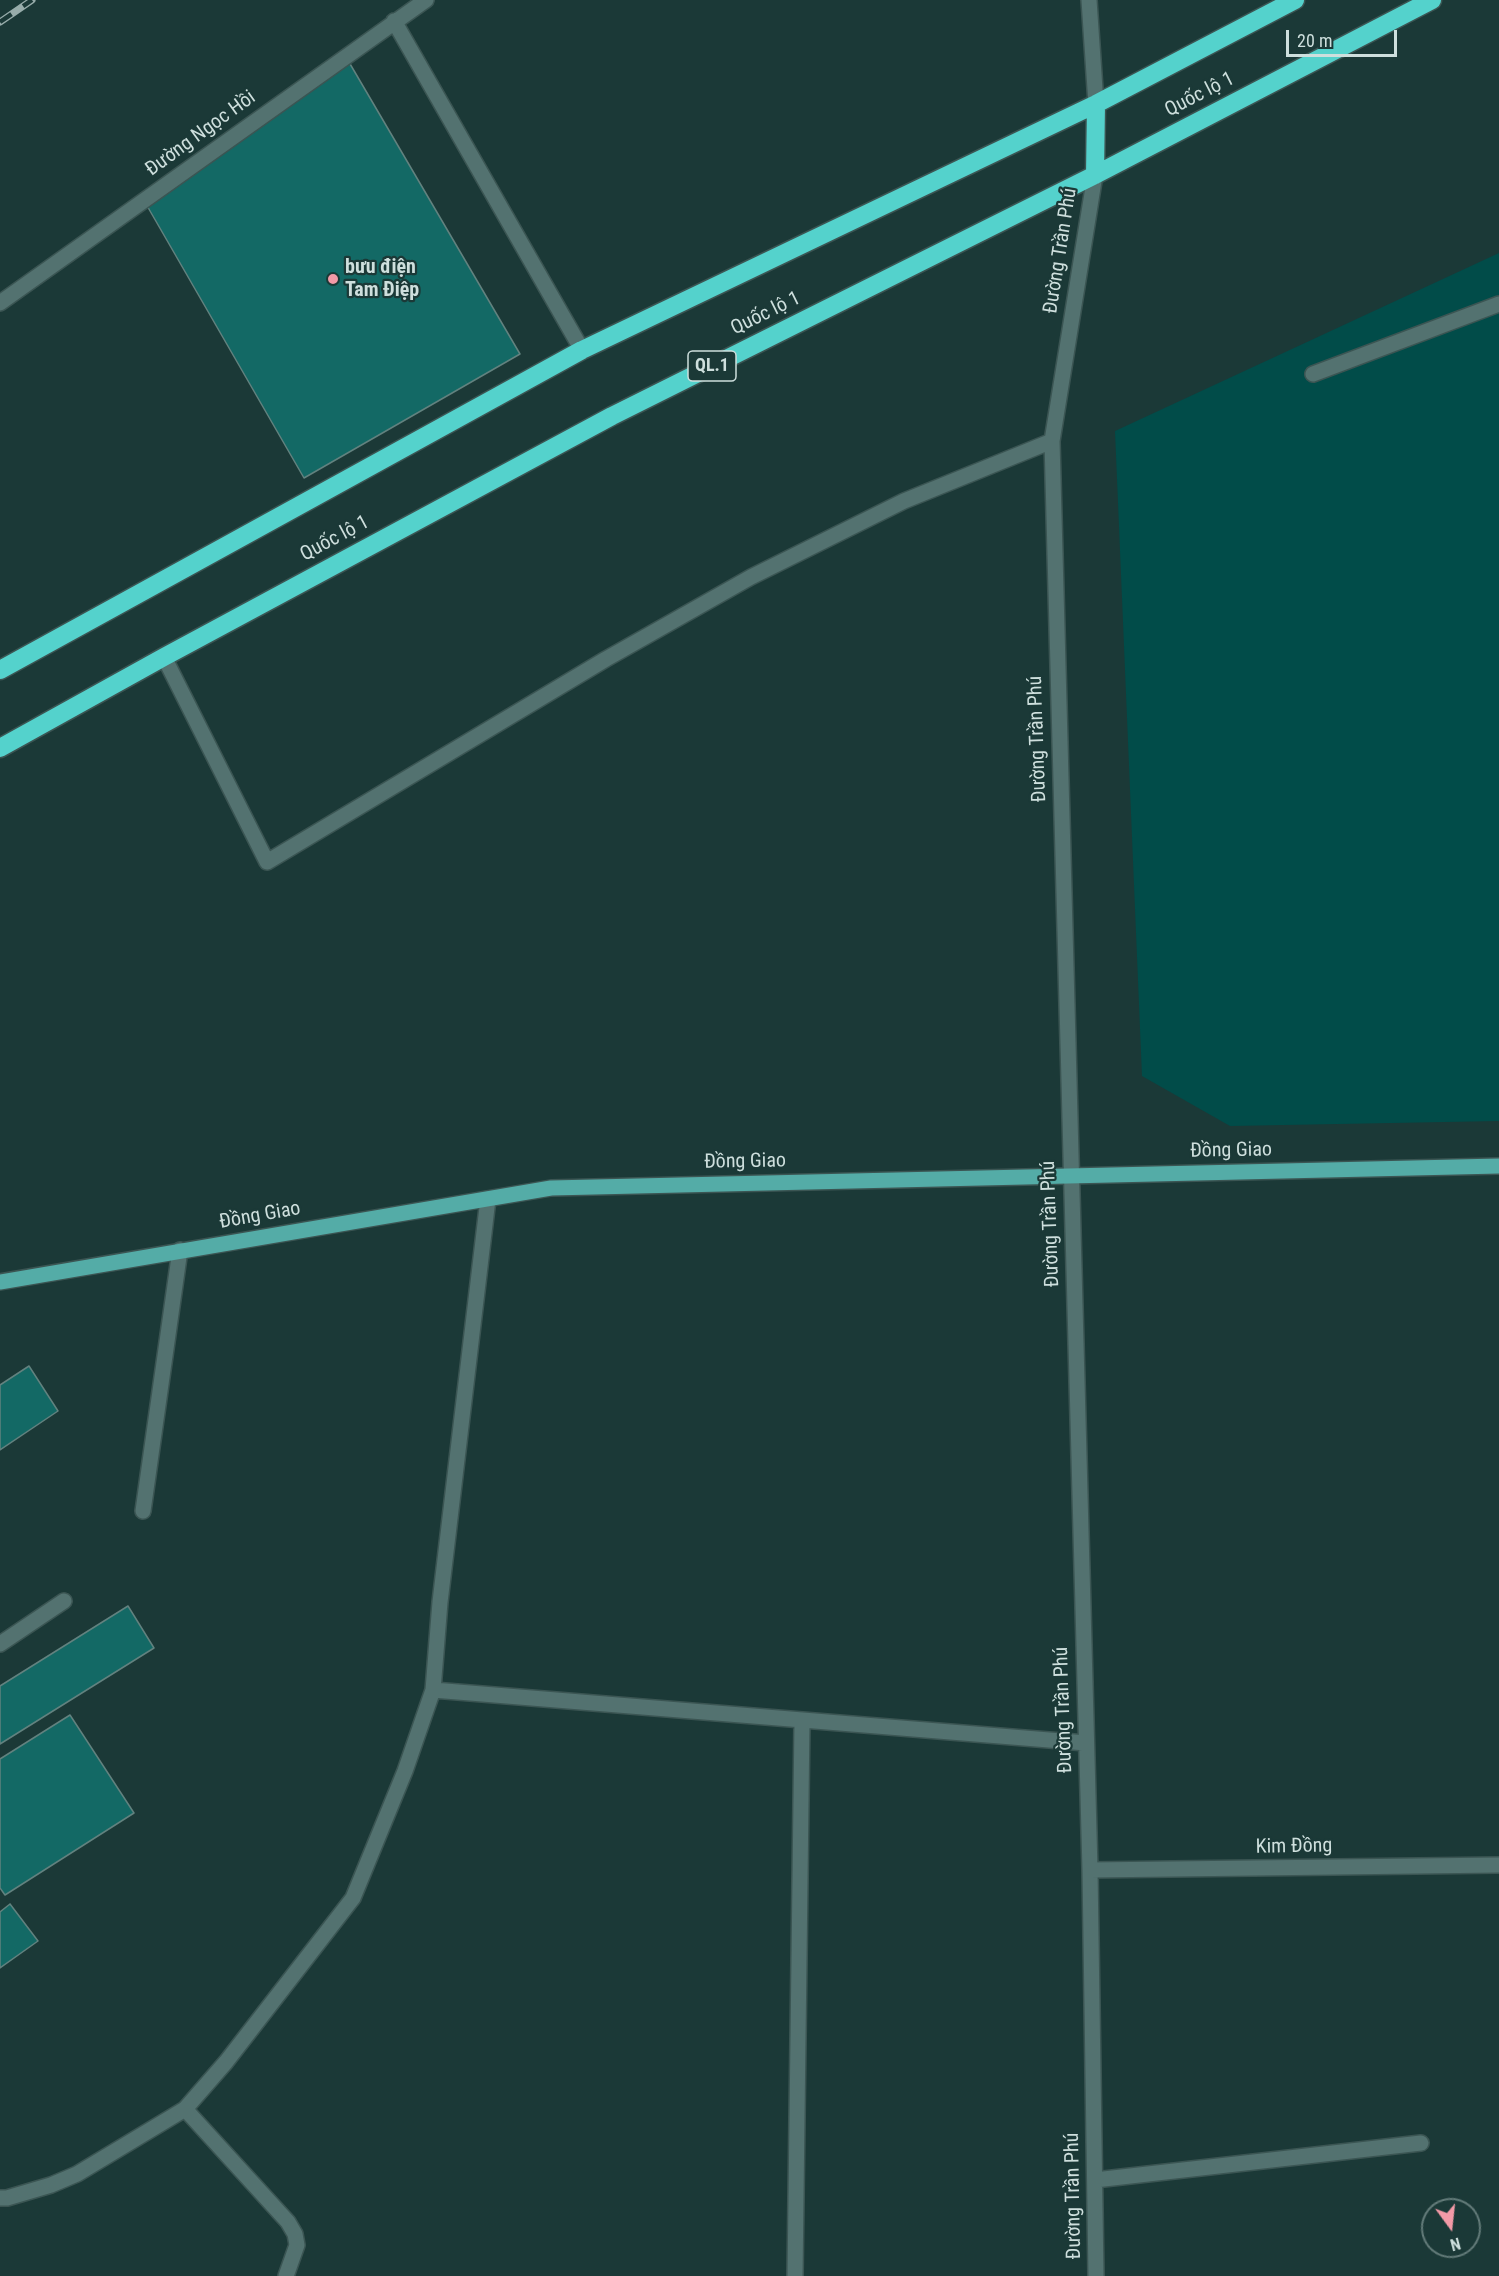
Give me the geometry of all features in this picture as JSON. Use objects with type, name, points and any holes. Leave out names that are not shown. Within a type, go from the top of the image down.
[{"type":"highway","name":"Quốc lộ 1","points":[[0,670],[582,350],[1096,104],[1295,0]]},
{"type":"highway","name":"Quốc lộ 1","points":[[0,748],[612,416],[1095,175],[1432,0]]},
{"type":"highway","points":[[1095,175],[1096,104]]},
{"type":"main road","name":"Đồng Giao","points":[[0,1282],[551,1188],[1499,1166]]},
{"type":"street","name":"Đường Ngọc Hồi","points":[[0,303],[426,0]]},
{"type":"street","points":[[1089,0],[1096,104]]},
{"type":"street","points":[[394,21],[582,350]]},
{"type":"street","name":"Đường Trần Phú","points":[[1095,175],[1052,441],[1090,1870],[1096,2276]]},
{"type":"street","points":[[1313,374],[1499,304]]},
{"type":"street","points":[[164,657],[267,862],[606,659],[751,577],[904,501],[1052,441]]},
{"type":"street","points":[[0,2198],[51,2185],[77,2174],[185,2109],[226,2062],[353,1898],[405,1771],[433,1690],[440,1602],[488,1198]]},
{"type":"street","points":[[143,1512],[180,1250]]},
{"type":"street","points":[[0,1644],[64,1601]]},
{"type":"street","points":[[433,1690],[1086,1743]]},
{"type":"street","points":[[795,2276],[802,1721]]},
{"type":"street","name":"Kim Đồng","points":[[1090,1870],[1499,1865]]},
{"type":"street","points":[[185,2109],[288,2222],[295,2234],[297,2245],[286,2276]]},
{"type":"street","points":[[1095,2180],[1421,2143]]},
{"type":"shaded area","points":[[1499,253],[1499,1121],[1230,1126],[1142,1076],[1115,431]]},
{"type":"building","name":"bưu điện Tam Điệp","points":[[346,57],[520,354],[304,478],[146,204]]},
{"type":"building","points":[[29,1366],[58,1411],[0,1450],[0,1385]]},
{"type":"building","points":[[128,1606],[154,1648],[0,1744],[0,1686]]},
{"type":"building","points":[[70,1715],[134,1813],[5,1895],[0,1888],[0,1759]]},
{"type":"building","points":[[10,1904],[38,1941],[0,1968],[0,1912]]},
{"type":"railway","points":[[0,22],[32,0]]},
{"type":"place","name":"bưu điện Tam Điệp","points":[[333,279]]}]
